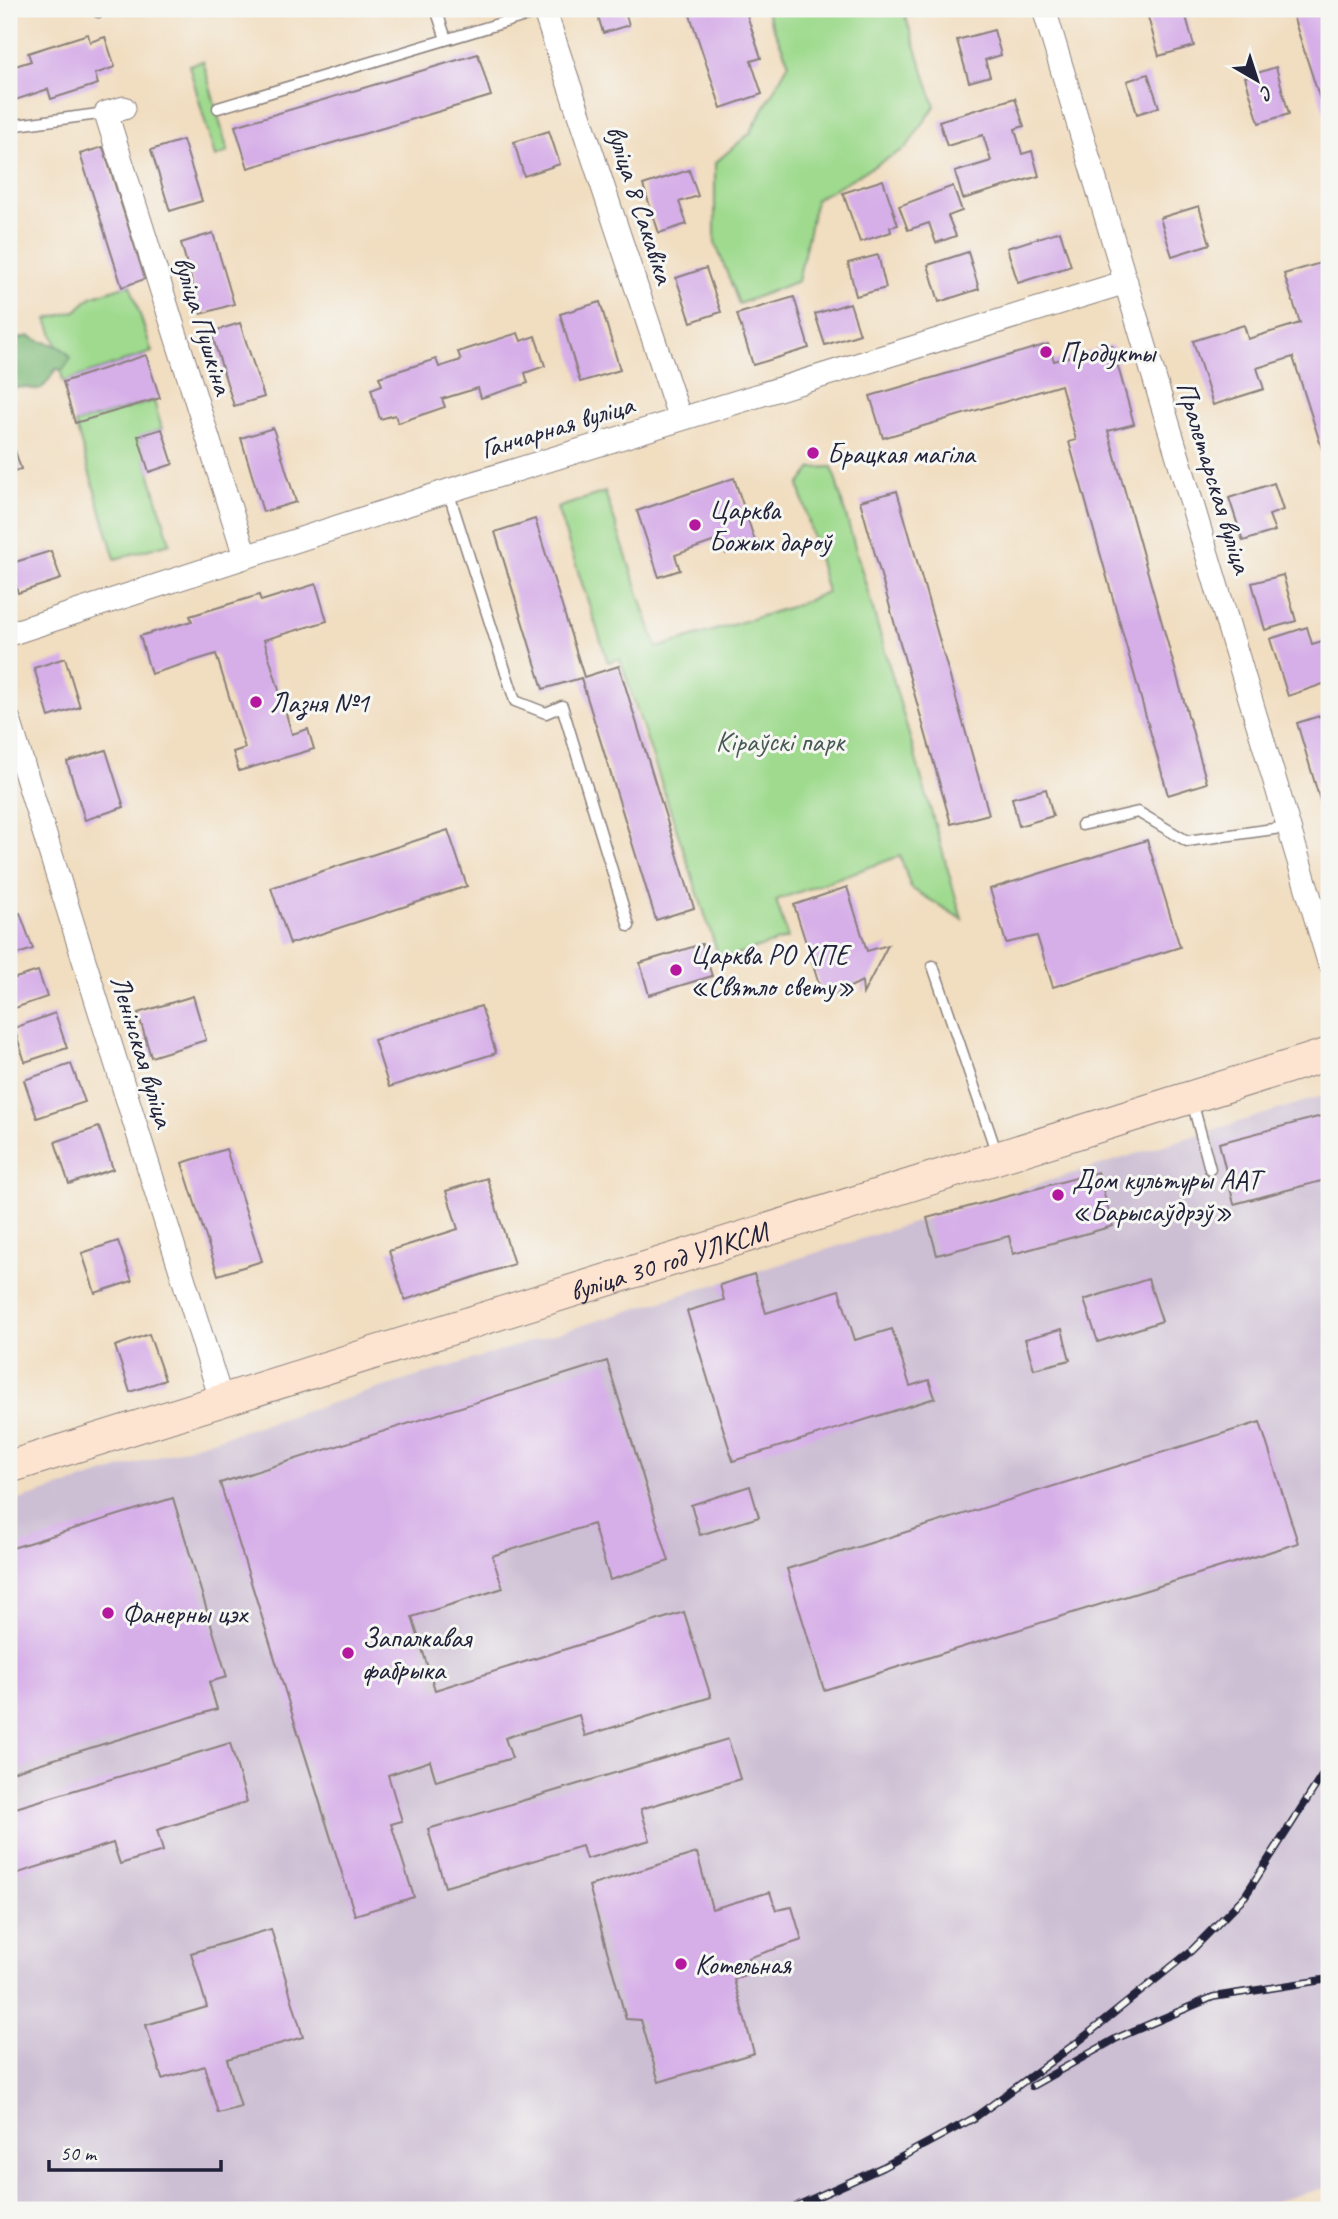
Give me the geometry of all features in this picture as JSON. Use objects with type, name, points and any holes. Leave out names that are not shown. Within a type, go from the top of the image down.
[{"type":"main road","name":"вуліца 30 год УЛКСМ","points":[[9,1467],[1329,1054]]},
{"type":"street","name":"вуліца 8 Сакавіка","points":[[545,9],[680,419]]},
{"type":"street","name":"Пралетарская вуліца","points":[[1044,9],[1329,962]]},
{"type":"street","name":"вуліца Пушкіна","points":[[115,110],[244,556]]},
{"type":"street","name":"Ганчарная вуліца","points":[[9,634],[448,491],[1126,282]]},
{"type":"street","name":"Ленінская вуліца","points":[[9,720],[221,1399]]},
{"type":"lane","points":[[436,9],[446,39]]},
{"type":"lane","points":[[218,108],[545,9]]},
{"type":"lane","points":[[9,126],[115,110]]},
{"type":"lane","points":[[448,491],[515,701],[546,713],[562,706],[629,926]]},
{"type":"lane","points":[[1083,825],[1138,812],[1187,841],[1289,827]]},
{"type":"lane","points":[[933,966],[998,1157]]},
{"type":"lane","points":[[1191,1097],[1210,1169]]},
{"type":"shaded area","points":[[1329,1094],[1329,2187],[1241,2210],[9,2210],[9,1503]]},
{"type":"green space","points":[[765,9],[903,9],[935,106],[906,148],[816,199],[798,281],[739,304],[715,242],[715,163],[750,133],[789,63]]},
{"type":"green space","points":[[203,61],[228,152],[215,157],[189,65]]},
{"type":"green space","points":[[130,284],[152,352],[63,382],[56,343],[47,319],[76,311],[91,297]]},
{"type":"green space","points":[[29,336],[61,348],[71,358],[63,370],[56,369],[39,390],[22,387],[9,389],[9,343]]},
{"type":"green space","points":[[154,401],[162,429],[139,437],[170,543],[115,559],[75,423]]},
{"type":"green space","name":"Кіраўскі парк","points":[[832,467],[962,919],[911,888],[900,856],[776,900],[788,938],[720,960],[620,659],[608,662],[557,508],[605,492],[657,648],[797,605],[827,592],[799,485],[812,468]]},
{"type":"building","points":[[596,9],[624,9],[629,25],[603,33]]},
{"type":"building","points":[[688,9],[745,9],[761,58],[751,61],[762,94],[721,108]]},
{"type":"building","points":[[1184,9],[1194,46],[1159,56],[1146,10]]},
{"type":"building","points":[[1303,9],[1329,9],[1329,127],[1292,13]]},
{"type":"building","points":[[994,30],[1001,55],[985,60],[990,76],[969,82],[957,40]]},
{"type":"building","points":[[88,34],[90,42],[105,37],[115,67],[95,74],[98,84],[51,99],[48,89],[12,101],[15,108],[9,110],[9,68],[31,61],[28,53]]},
{"type":"building","points":[[478,54],[491,96],[248,168],[235,126]]},
{"type":"building","points":[[1276,67],[1289,114],[1259,123],[1245,77]]},
{"type":"building","points":[[1148,74],[1159,107],[1137,114],[1127,81]]},
{"type":"building","points":[[1015,98],[1024,126],[1015,129],[1022,154],[1032,151],[1039,176],[963,199],[955,172],[991,161],[983,135],[947,146],[939,121]]},
{"type":"building","points":[[549,131],[560,164],[524,176],[514,142]]},
{"type":"building","points":[[183,140],[202,201],[170,211],[151,150]]},
{"type":"building","points":[[103,147],[145,279],[122,287],[80,154]]},
{"type":"building","points":[[689,170],[698,196],[679,202],[687,224],[659,233],[643,185]]},
{"type":"building","points":[[883,180],[898,225],[890,227],[891,232],[860,242],[843,193]]},
{"type":"building","points":[[953,186],[962,211],[948,216],[956,236],[936,243],[929,223],[908,230],[899,206]]},
{"type":"building","points":[[1199,206],[1210,244],[1172,256],[1160,218]]},
{"type":"building","points":[[1060,231],[1071,266],[1018,283],[1007,248]]},
{"type":"building","points":[[213,233],[234,304],[201,314],[181,243]]},
{"type":"building","points":[[968,252],[979,289],[939,302],[928,265]]},
{"type":"building","points":[[878,255],[886,288],[856,296],[848,263]]},
{"type":"building","points":[[1327,261],[1329,471],[1293,357],[1257,368],[1264,389],[1213,405],[1193,341],[1244,325],[1248,339],[1300,323],[1284,274]]},
{"type":"building","points":[[706,268],[721,312],[691,322],[676,278]]},
{"type":"building","points":[[794,297],[809,348],[753,365],[737,314]]},
{"type":"building","points":[[600,302],[620,370],[580,382],[560,314]]},
{"type":"building","points":[[850,303],[860,334],[825,345],[815,314]]},
{"type":"building","points":[[240,323],[264,397],[234,406],[211,332]]},
{"type":"building","points":[[518,333],[521,341],[535,336],[545,366],[525,373],[528,383],[481,398],[478,388],[442,399],[445,407],[398,423],[395,415],[380,419],[371,389],[382,385],[379,377],[436,359],[439,367],[461,360],[458,352]]},
{"type":"building","points":[[1048,344],[1054,361],[1112,345],[1134,424],[1108,431],[1207,783],[1168,795],[1069,442],[1076,440],[1061,385],[883,438],[870,396]]},
{"type":"building","points":[[146,355],[160,398],[75,423],[63,382]]},
{"type":"building","points":[[273,428],[296,502],[263,512],[241,438]]},
{"type":"building","points":[[162,429],[173,464],[149,472],[138,436]]},
{"type":"building","points":[[11,438],[21,469],[9,473],[9,439]]},
{"type":"building","name":"Царква Божых дароў","points":[[734,478],[756,544],[726,554],[721,539],[675,555],[680,570],[659,577],[637,511]]},
{"type":"building","points":[[1274,483],[1283,510],[1269,515],[1275,531],[1243,541],[1229,498]]},
{"type":"building","points":[[897,491],[989,814],[951,824],[860,501]]},
{"type":"building","points":[[535,519],[584,677],[619,666],[694,908],[656,920],[581,678],[543,689],[495,532]]},
{"type":"building","points":[[51,551],[61,579],[18,593],[9,564]]},
{"type":"building","points":[[1283,575],[1296,621],[1265,630],[1252,583]]},
{"type":"building","name":"Лазня №1","points":[[316,584],[327,621],[264,640],[292,734],[308,729],[314,749],[239,771],[233,752],[245,748],[216,654],[151,674],[140,636],[192,621],[190,616],[259,595],[261,601]]},
{"type":"building","points":[[1307,627],[1312,644],[1329,639],[1329,682],[1288,696],[1270,639]]},
{"type":"building","points":[[65,658],[80,707],[49,717],[34,668]]},
{"type":"building","points":[[1329,713],[1329,805],[1322,807],[1297,723]]},
{"type":"building","points":[[106,750],[124,807],[85,820],[67,762]]},
{"type":"building","points":[[1046,789],[1053,816],[1019,826],[1012,798]]},
{"type":"building","points":[[448,830],[467,886],[290,944],[271,888]]},
{"type":"building","points":[[1147,840],[1180,947],[1053,987],[1037,936],[1006,943],[990,889]]},
{"type":"building","points":[[847,887],[867,951],[888,945],[863,994],[862,981],[824,1000],[794,905]]},
{"type":"building","points":[[20,913],[33,949],[9,957],[9,917]]},
{"type":"building","name":"Царква РО ХПЕ «Святло свету»","points":[[702,944],[712,976],[649,995],[640,963]]},
{"type":"building","points":[[38,971],[47,997],[12,1009],[9,980]]},
{"type":"building","points":[[193,996],[206,1040],[151,1057],[138,1013]]},
{"type":"building","points":[[481,1006],[496,1053],[389,1087],[374,1040]]},
{"type":"building","points":[[55,1013],[67,1048],[25,1062],[14,1028]]},
{"type":"building","points":[[71,1064],[85,1102],[37,1118],[24,1080]]},
{"type":"building","points":[[1329,1114],[1329,1179],[1234,1204],[1219,1143]]},
{"type":"building","points":[[99,1127],[113,1169],[69,1184],[55,1142]]},
{"type":"building","points":[[226,1149],[262,1261],[218,1275],[182,1163]]},
{"type":"building","name":"Дом культуры ААТ «Барысаўдрэў»","points":[[1098,1172],[1113,1226],[1013,1254],[1009,1236],[937,1255],[927,1218]]},
{"type":"building","points":[[487,1178],[514,1264],[405,1300],[389,1251],[458,1229],[446,1191]]},
{"type":"building","points":[[118,1241],[132,1281],[95,1293],[82,1253]]},
{"type":"building","points":[[754,1274],[766,1313],[839,1290],[855,1340],[892,1329],[910,1386],[929,1380],[935,1398],[733,1461],[687,1311],[724,1300],[720,1285]]},
{"type":"building","points":[[1148,1279],[1162,1321],[1098,1342],[1084,1300]]},
{"type":"building","points":[[1062,1329],[1070,1360],[1034,1369],[1025,1339]]},
{"type":"building","points":[[149,1334],[165,1380],[130,1392],[115,1346]]},
{"type":"building","name":"Запалкавая фабрыка","points":[[607,1361],[669,1561],[610,1580],[593,1524],[492,1556],[503,1588],[412,1617],[435,1690],[684,1612],[711,1697],[585,1736],[579,1715],[505,1738],[512,1758],[436,1781],[430,1761],[388,1775],[402,1821],[391,1824],[414,1897],[355,1915],[220,1483]]},
{"type":"building","points":[[1260,1422],[1298,1543],[824,1690],[787,1569]]},
{"type":"building","points":[[750,1486],[759,1517],[700,1535],[691,1505]]},
{"type":"building","name":"Фанерны цэх","points":[[173,1498],[227,1677],[209,1682],[217,1709],[9,1773],[9,1549]]},
{"type":"building","points":[[728,1739],[740,1779],[641,1809],[650,1840],[586,1859],[582,1846],[445,1887],[428,1829]]},
{"type":"building","points":[[230,1743],[247,1802],[157,1830],[163,1851],[120,1864],[113,1843],[9,1876],[9,1810]]},
{"type":"building","name":"Котельная","points":[[697,1853],[712,1909],[770,1892],[776,1910],[792,1907],[802,1940],[748,1958],[755,1970],[734,1980],[754,2053],[659,2082],[641,2020],[626,2019],[589,1886]]},
{"type":"building","points":[[271,1929],[303,2037],[227,2059],[241,2107],[218,2113],[204,2066],[162,2079],[146,2025],[207,2007],[191,1953]]},
{"type":"railway","points":[[788,2210],[883,2167],[974,2118],[1079,2041],[1191,1951],[1245,1896],[1329,1765]]},
{"type":"railway","points":[[1032,2086],[1117,2038],[1213,1997],[1329,1979]]},
{"type":"place","name":"Продукты","points":[[1046,352]]},
{"type":"place","name":"Брацкая магіла","points":[[813,453]]},
{"type":"place","name":"Царква Божых дароў","points":[[695,525]]},
{"type":"place","name":"Лазня №1","points":[[256,702]]},
{"type":"place","name":"Царква РО ХПЕ «Святло свету»","points":[[676,970]]},
{"type":"place","name":"Дом культуры ААТ «Барысаўдрэў»","points":[[1058,1195]]},
{"type":"place","name":"Фанерны цэх","points":[[108,1613]]},
{"type":"place","name":"Запалкавая фабрыка","points":[[348,1653]]},
{"type":"place","name":"Котельная","points":[[681,1964]]}]
